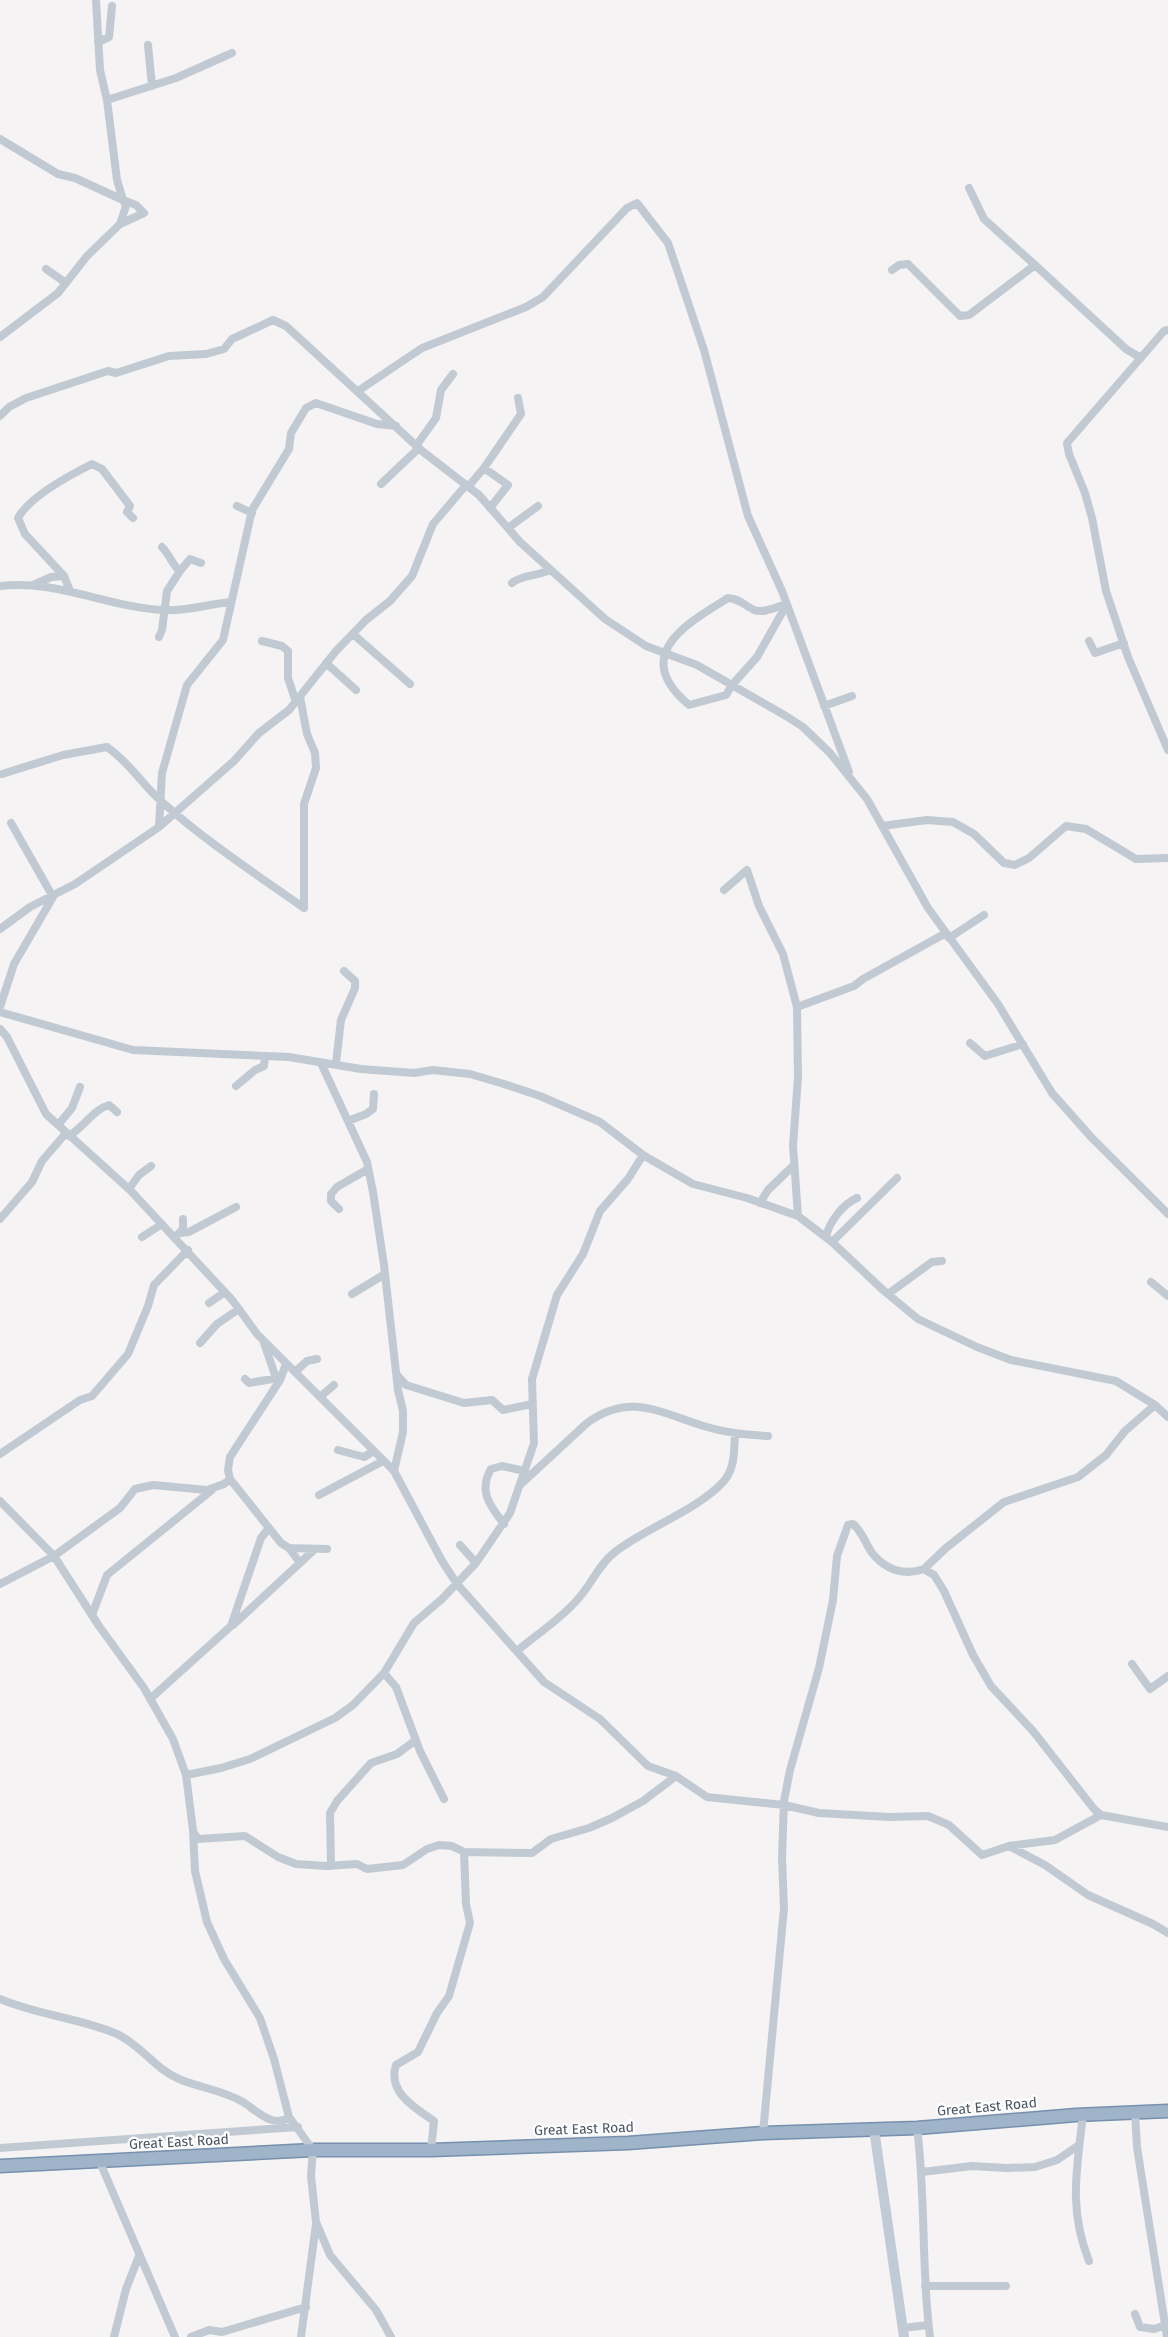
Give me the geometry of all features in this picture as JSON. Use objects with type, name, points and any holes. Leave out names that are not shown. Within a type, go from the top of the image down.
[{"type":"highway","name":"Great East Road","points":[[0,2166],[313,2150],[431,2150],[628,2143],[763,2133],[917,2128],[1083,2114],[1168,2111]]},
{"type":"main road","points":[[874,2129],[904,2332]]},
{"type":"street","points":[[96,0],[100,70],[107,100],[117,180],[126,206],[120,224]]},
{"type":"street","points":[[98,42],[109,37],[112,6]]},
{"type":"street","points":[[148,44],[152,86]]},
{"type":"street","points":[[107,100],[152,86],[232,54]]},
{"type":"street","points":[[0,139],[58,174],[75,178],[136,205],[144,213],[120,224],[87,256],[66,283],[45,304],[0,337]]},
{"type":"street","points":[[968,188],[984,219],[1126,348],[1140,358]]},
{"type":"street","points":[[358,391],[422,348],[526,306],[543,297],[627,208],[637,203],[668,243],[704,350],[748,516],[787,604],[851,778]]},
{"type":"street","points":[[892,270],[899,265],[908,264],[960,316],[969,315],[1035,265]]},
{"type":"street","points":[[46,269],[66,283]]},
{"type":"street","points":[[0,416],[9,407],[26,398],[108,371],[116,373],[169,356],[206,354],[224,349],[232,339],[273,320],[286,326],[417,447],[467,486],[550,570],[620,630],[646,646],[697,665],[732,685],[803,727],[830,753],[867,799],[928,908],[998,1004],[1052,1093],[1070,1116],[1168,1214]]},
{"type":"street","points":[[1168,330],[1164,331],[1140,358],[1068,443],[1069,454],[1085,493],[1092,518],[1106,591],[1124,642],[1168,750]]},
{"type":"street","points":[[381,484],[417,447],[436,418],[441,390],[453,374]]},
{"type":"street","points":[[0,929],[30,907],[53,897],[160,827],[234,761],[259,733],[280,718],[298,699],[326,663],[353,634],[390,601],[412,576],[433,524],[484,468],[521,414],[518,398]]},
{"type":"street","points":[[160,827],[162,772],[184,691],[222,640],[252,512],[290,449],[291,433],[306,408],[311,405],[323,404],[377,424],[396,426]]},
{"type":"street","points":[[70,591],[64,576],[25,534],[18,518],[23,509],[71,475],[92,464],[102,469],[130,506],[127,512],[133,518]]},
{"type":"street","points":[[484,468],[508,485],[490,508]]},
{"type":"street","points":[[237,506],[252,512]]},
{"type":"street","points":[[508,528],[538,506]]},
{"type":"street","points":[[162,547],[170,554],[174,567],[180,571]]},
{"type":"street","points":[[159,637],[162,630],[167,591],[190,559],[202,563]]},
{"type":"street","points":[[512,583],[523,577],[538,576],[550,570]]},
{"type":"street","points":[[33,585],[51,577],[64,576]]},
{"type":"street","points":[[0,586],[33,585],[70,591],[108,602],[164,611],[231,602]]},
{"type":"street","points":[[728,598],[739,599],[756,610],[763,611],[787,604],[757,657],[732,685],[726,695],[689,705],[676,693],[665,669],[667,645],[686,624],[728,598]]},
{"type":"street","points":[[353,634],[410,684]]},
{"type":"street","points":[[2,774],[63,755],[107,747],[124,759],[161,801],[195,830],[304,908],[304,804],[316,768],[315,753],[306,734],[298,699],[288,678],[288,650],[282,646],[262,641]]},
{"type":"street","points":[[1090,641],[1095,653],[1124,642]]},
{"type":"street","points":[[326,663],[356,690]]},
{"type":"street","points":[[824,706],[852,696]]},
{"type":"street","points":[[882,826],[927,820],[953,822],[974,834],[1004,863],[1015,865],[1029,858],[1066,826],[1086,829],[1136,859],[1168,858]]},
{"type":"street","points":[[11,823],[53,897]]},
{"type":"street","points":[[724,890],[747,870],[759,906],[783,954],[797,1007],[798,1077],[794,1116],[794,1165],[798,1216]]},
{"type":"street","points":[[0,1007],[14,964],[53,897]]},
{"type":"street","points":[[797,1007],[854,986],[862,979],[984,915]]},
{"type":"street","points":[[336,1063],[341,1020],[355,988],[356,981],[344,972]]},
{"type":"street","points":[[0,1012],[133,1050],[288,1057],[321,1063],[336,1063],[361,1069],[414,1073],[433,1070],[470,1074],[540,1096],[600,1122],[644,1156],[694,1184],[798,1216],[829,1239],[918,1319],[977,1347],[1011,1360],[1116,1381],[1155,1405],[1168,1417]]},
{"type":"street","points":[[0,1030],[7,1037],[46,1114],[129,1189],[162,1224],[178,1235],[188,1250],[225,1292],[263,1340],[394,1471],[442,1561],[457,1584],[544,1682],[600,1720],[648,1766],[676,1776],[707,1797],[784,1804],[818,1813],[889,1817],[928,1816],[949,1825],[982,1855],[1009,1846],[1055,1840],[1101,1815]]},
{"type":"street","points":[[970,1043],[984,1056],[1023,1044]]},
{"type":"street","points":[[236,1086],[255,1070],[264,1066],[265,1056]]},
{"type":"street","points":[[321,1063],[368,1169],[386,1274],[397,1375],[403,1411],[403,1432],[394,1471]]},
{"type":"street","points":[[58,1125],[72,1108],[80,1086]]},
{"type":"street","points":[[348,1121],[373,1109],[374,1094]]},
{"type":"street","points":[[0,1219],[32,1182],[42,1161],[67,1134],[82,1129],[102,1107],[110,1105],[117,1112]]},
{"type":"street","points":[[186,1775],[221,1768],[250,1759],[335,1718],[353,1704],[384,1673],[414,1623],[457,1584],[476,1562],[487,1544],[504,1524],[521,1484],[534,1443],[532,1379],[535,1363],[557,1295],[583,1254],[600,1211],[628,1179],[644,1156]]},
{"type":"street","points":[[760,1203],[768,1190],[794,1165]]},
{"type":"street","points":[[129,1189],[139,1175],[151,1166]]},
{"type":"street","points":[[339,1209],[332,1200],[331,1194],[337,1187],[368,1169]]},
{"type":"street","points":[[829,1239],[897,1178]]},
{"type":"street","points":[[829,1239],[828,1228],[840,1212],[857,1198]]},
{"type":"street","points":[[178,1235],[189,1232],[236,1207]]},
{"type":"street","points":[[178,1235],[183,1229],[183,1219]]},
{"type":"street","points":[[142,1237],[162,1224]]},
{"type":"street","points":[[0,1454],[80,1400],[92,1396],[128,1354],[154,1285],[188,1250]]},
{"type":"street","points":[[888,1294],[932,1262],[942,1261]]},
{"type":"street","points":[[352,1294],[386,1274]]},
{"type":"street","points":[[1151,1282],[1168,1296]]},
{"type":"street","points":[[209,1302],[225,1292]]},
{"type":"street","points":[[200,1343],[217,1324],[239,1309]]},
{"type":"street","points":[[263,1340],[278,1378]]},
{"type":"street","points":[[295,1372],[307,1361],[317,1359]]},
{"type":"street","points":[[286,1364],[230,1457],[228,1470],[230,1479],[280,1544],[289,1548],[327,1549]]},
{"type":"street","points":[[397,1375],[406,1385],[464,1403],[492,1400],[503,1410],[532,1404]]},
{"type":"street","points":[[245,1379],[249,1383],[278,1378]]},
{"type":"street","points":[[320,1397],[334,1385]]},
{"type":"street","points":[[763,2133],[784,1908],[782,1858],[784,1804],[790,1770],[819,1668],[833,1600],[837,1556],[845,1529],[851,1524],[855,1526],[873,1553],[895,1572],[914,1572],[924,1569],[946,1548],[1004,1502],[1078,1477],[1106,1455],[1126,1431],[1155,1405]]},
{"type":"street","points":[[521,1484],[587,1423],[596,1417],[627,1406],[659,1410],[735,1434],[768,1436]]},
{"type":"street","points":[[517,1650],[580,1597],[598,1568],[614,1553],[645,1531],[709,1495],[724,1481],[733,1464],[735,1434]]},
{"type":"street","points":[[338,1450],[364,1457],[374,1451]]},
{"type":"street","points":[[320,1496],[383,1460]]},
{"type":"street","points":[[504,1524],[485,1494],[486,1478],[491,1469],[502,1466],[525,1471]]},
{"type":"street","points":[[0,1584],[54,1556],[120,1508],[135,1489],[153,1485],[207,1490],[230,1479]]},
{"type":"street","points":[[92,1615],[107,1575],[215,1487]]},
{"type":"street","points":[[0,1501],[54,1556],[92,1615],[150,1698],[173,1739],[186,1775],[193,1830],[195,1871],[207,1922],[224,1959],[260,2018],[274,2060],[289,2117],[313,2150],[311,2176],[316,2222],[301,2337]]},
{"type":"street","points":[[231,1626],[261,1538],[268,1529]]},
{"type":"street","points":[[460,1545],[476,1562]]},
{"type":"street","points":[[289,1548],[300,1563]]},
{"type":"street","points":[[150,1698],[315,1549]]},
{"type":"street","points":[[924,1569],[934,1575],[944,1590],[973,1655],[990,1686],[1033,1731],[1065,1774],[1101,1815],[1168,1827]]},
{"type":"street","points":[[1132,1664],[1150,1689],[1168,1676]]},
{"type":"street","points":[[384,1673],[396,1687],[416,1740],[444,1799]]},
{"type":"street","points":[[331,1866],[330,1813],[337,1801],[371,1763],[397,1754],[416,1740]]},
{"type":"street","points":[[193,1830],[198,1839],[245,1836],[278,1857],[296,1864],[331,1866],[357,1864],[367,1869],[403,1865],[426,1849],[439,1845],[452,1846],[464,1852],[532,1853],[552,1839],[589,1828],[612,1818],[643,1801],[676,1776]]},
{"type":"street","points":[[1009,1846],[1045,1865],[1088,1895],[1153,1924],[1168,1933]]},
{"type":"street","points":[[431,2150],[434,2121],[407,2102],[397,2088],[394,2069],[396,2064],[418,2052],[437,2013],[449,1996],[470,1923],[466,1904],[464,1852]]},
{"type":"street","points":[[0,1999],[16,2006],[116,2033],[134,2042],[153,2062],[177,2078],[231,2095],[272,2122],[284,2121],[289,2117]]},
{"type":"street","points":[[1135,2112],[1137,2147],[1167,2337]]},
{"type":"street","points":[[1083,2114],[1074,2196],[1080,2240],[1088,2261]]},
{"type":"street","points":[[0,2148],[298,2127]]},
{"type":"street","points":[[917,2128],[922,2172],[922,2252],[930,2337]]},
{"type":"street","points":[[922,2172],[972,2166],[1035,2168],[1057,2160],[1080,2145]]},
{"type":"street","points":[[99,2160],[175,2337]]},
{"type":"street","points":[[316,2222],[330,2255],[376,2310],[391,2337]]},
{"type":"street","points":[[114,2337],[126,2289],[139,2256]]},
{"type":"street","points":[[925,2286],[1006,2286]]},
{"type":"street","points":[[191,2337],[210,2330],[222,2332],[306,2307]]},
{"type":"street","points":[[1135,2314],[1140,2327],[1154,2329],[1166,2325]]},
{"type":"street","points":[[904,2332],[928,2325]]}]
